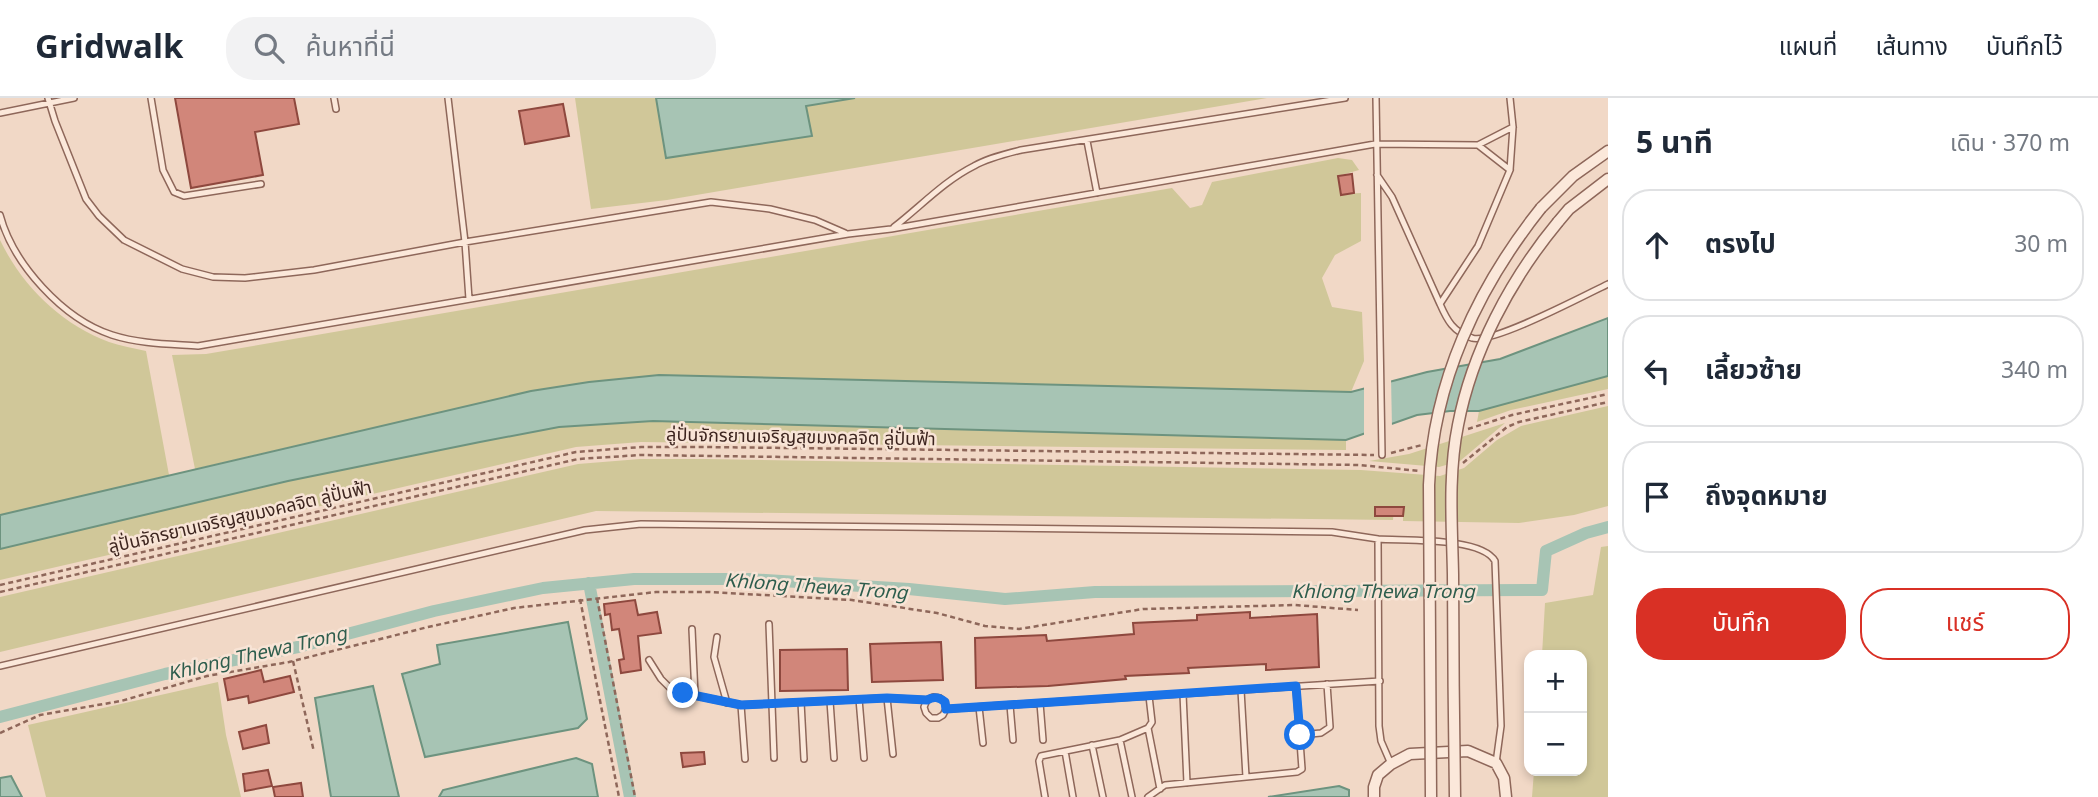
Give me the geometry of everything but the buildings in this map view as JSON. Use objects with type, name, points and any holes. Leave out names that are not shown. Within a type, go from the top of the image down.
[{"type":"street","points":[[1431,797],[1429,485],[1432,442],[1441,402],[1461,339],[1501,263],[1541,208],[1573,177],[1608,151]]},
{"type":"street","points":[[1455,797],[1452,486],[1458,423],[1482,349],[1525,266],[1569,209],[1608,179]]},
{"type":"street","points":[[1374,797],[1378,775],[1410,754],[1468,751],[1496,763],[1504,778],[1507,797]]},
{"type":"lane","points":[[0,113],[49,100],[74,98]]},
{"type":"lane","points":[[151,98],[163,170],[174,192],[184,196],[261,184]]},
{"type":"lane","points":[[334,98],[337,109]]},
{"type":"lane","points":[[448,98],[469,299]]},
{"type":"lane","points":[[891,229],[947,183],[989,159],[1021,150],[1345,98]]},
{"type":"lane","points":[[1376,98],[1382,454]]},
{"type":"lane","points":[[1440,304],[1478,246],[1510,170],[1513,127],[1510,98]]},
{"type":"lane","points":[[49,100],[86,200],[99,216],[124,240],[182,269],[213,277],[271,276],[314,270],[465,242],[711,202],[770,209],[815,220],[848,234]]},
{"type":"lane","points":[[0,215],[19,256],[45,291],[75,315],[110,334],[146,343],[198,346],[1375,144],[1478,145],[1513,127]]},
{"type":"lane","points":[[1087,141],[1097,193]]},
{"type":"lane","points":[[1478,145],[1510,170]]},
{"type":"lane","points":[[1376,174],[1392,197],[1450,326],[1474,340],[1496,336],[1608,284]]},
{"type":"lane","points":[[0,666],[585,530],[641,524],[1332,532],[1378,540],[1468,545],[1492,556],[1495,561],[1501,726],[1496,763]]},
{"type":"lane","points":[[1378,540],[1379,726],[1381,741],[1391,764]]},
{"type":"lane","points":[[769,624],[774,758]]},
{"type":"lane","points":[[692,629],[695,695]]},
{"type":"lane","points":[[717,637],[714,657],[727,703]]},
{"type":"lane","points":[[649,660],[670,688],[727,703],[741,705],[887,698],[927,700],[933,697],[945,702],[943,715],[931,718],[924,707],[927,700]]},
{"type":"lane","points":[[946,709],[1380,681]]},
{"type":"lane","points":[[1300,735],[1321,733],[1330,727],[1327,684]]},
{"type":"lane","points":[[1149,797],[1165,785],[1302,769],[1296,686]]},
{"type":"lane","points":[[1241,690],[1246,777]]},
{"type":"lane","points":[[1183,694],[1187,783]]},
{"type":"lane","points":[[1045,797],[1039,761],[1041,756],[1120,740],[1148,728],[1152,722],[1149,696]]},
{"type":"lane","points":[[887,698],[893,754]]},
{"type":"lane","points":[[859,699],[864,758]]},
{"type":"lane","points":[[830,701],[834,758]]},
{"type":"lane","points":[[801,702],[804,760]]},
{"type":"lane","points":[[1040,703],[1043,740]]},
{"type":"lane","points":[[741,705],[745,759]]},
{"type":"lane","points":[[1010,705],[1013,740]]},
{"type":"lane","points":[[979,707],[983,743]]},
{"type":"lane","points":[[1148,728],[1160,789]]},
{"type":"lane","points":[[1120,740],[1132,797]]},
{"type":"lane","points":[[1092,746],[1103,797]]},
{"type":"lane","points":[[1065,751],[1073,797]]},
{"type":"path","points":[[1460,432],[1512,415],[1608,394]]},
{"type":"path","points":[[1462,464],[1507,428],[1519,422],[1608,402]]},
{"type":"path","name":"ลู่ปั่นจักรยานเจริญสุขมงคลจิต ลู่ปั่นฟ้า","points":[[0,585],[576,452],[641,447],[705,447],[1382,454],[1434,441]]},
{"type":"path","points":[[0,592],[578,459],[641,455],[1360,465],[1427,471]]},
{"type":"path","points":[[0,733],[40,715],[121,701],[207,676],[293,661],[501,611],[580,599],[656,592],[710,592],[852,600],[937,613],[985,626],[1019,629],[1143,609],[1295,605],[1358,610]]},
{"type":"path","points":[[597,598],[635,797]]},
{"type":"path","points":[[580,599],[619,797]]},
{"type":"path","points":[[293,661],[314,752]]},
{"type":"shaded area","points":[[575,98],[656,98],[667,158],[812,135],[806,106],[855,98],[1267,98],[667,200],[591,209]]},
{"type":"shaded area","points":[[656,98],[855,98],[806,106],[812,136],[666,158]]},
{"type":"shaded area","points":[[1338,158],[1352,160],[1359,170],[1338,176],[1341,194],[1361,193],[1361,241],[1335,255],[1322,278],[1332,307],[1362,312],[1364,361],[1351,392],[659,375],[531,391],[195,469],[172,355],[206,354],[1172,188],[1190,208],[1202,205],[1212,182]]},
{"type":"shaded area","points":[[0,240],[20,273],[59,314],[109,342],[146,351],[169,475],[0,515]]},
{"type":"shaded area","points":[[1608,318],[1608,376],[1479,411],[1417,415],[1346,440],[653,421],[559,427],[288,481],[0,549],[0,515],[531,391],[589,382],[659,375],[1351,392],[1427,372],[1500,359]]},
{"type":"shaded area","points":[[1608,376],[1608,389],[1511,410],[1477,422],[1479,411]]},
{"type":"shaded area","points":[[1608,406],[1608,506],[1574,515],[1519,523],[1403,521],[1403,507],[1394,507],[1393,520],[596,511],[0,652],[0,597],[578,464],[640,459],[706,459],[1361,470],[1440,476],[1464,468],[1497,440],[1521,426]]},
{"type":"shaded area","points":[[653,421],[1346,440],[1346,450],[641,442],[576,447],[0,580],[0,549],[288,481],[480,442],[559,427]]},
{"type":"shaded area","points":[[1505,423],[1460,461],[1439,467],[1369,461],[1409,454]]},
{"type":"shaded area","points":[[1608,546],[1608,797],[1532,797],[1534,776],[1587,776],[1587,650],[1542,650],[1545,603],[1593,595],[1601,547]]},
{"type":"shaded area","points":[[568,622],[587,719],[578,728],[425,757],[402,674],[440,664],[437,645]]},
{"type":"shaded area","points":[[218,682],[226,735],[241,797],[46,797],[28,725]]},
{"type":"shaded area","points":[[373,686],[399,797],[331,797],[315,698]]},
{"type":"shaded area","points":[[576,758],[592,764],[598,797],[439,797],[443,790]]},
{"type":"shaded area","points":[[11,776],[22,797],[0,797],[0,778]]},
{"type":"shaded area","points":[[1339,786],[1349,790],[1349,797],[1268,797]]},
{"type":"pier","points":[[1391,378],[1392,428],[1364,439],[1364,385]]},
{"type":"waterway","name":"Khlong Thewa Trong","points":[[0,717],[165,674],[298,647],[434,611],[543,588],[634,579],[749,579],[909,589],[1005,599],[1095,592],[1542,590],[1546,551],[1586,533],[1608,527]]},
{"type":"waterway","points":[[589,583],[630,797]]},
{"type":"route","points":[[683,693],[741,705],[887,698],[927,700],[933,697],[945,702],[946,709],[1296,686],[1300,735]]}]
